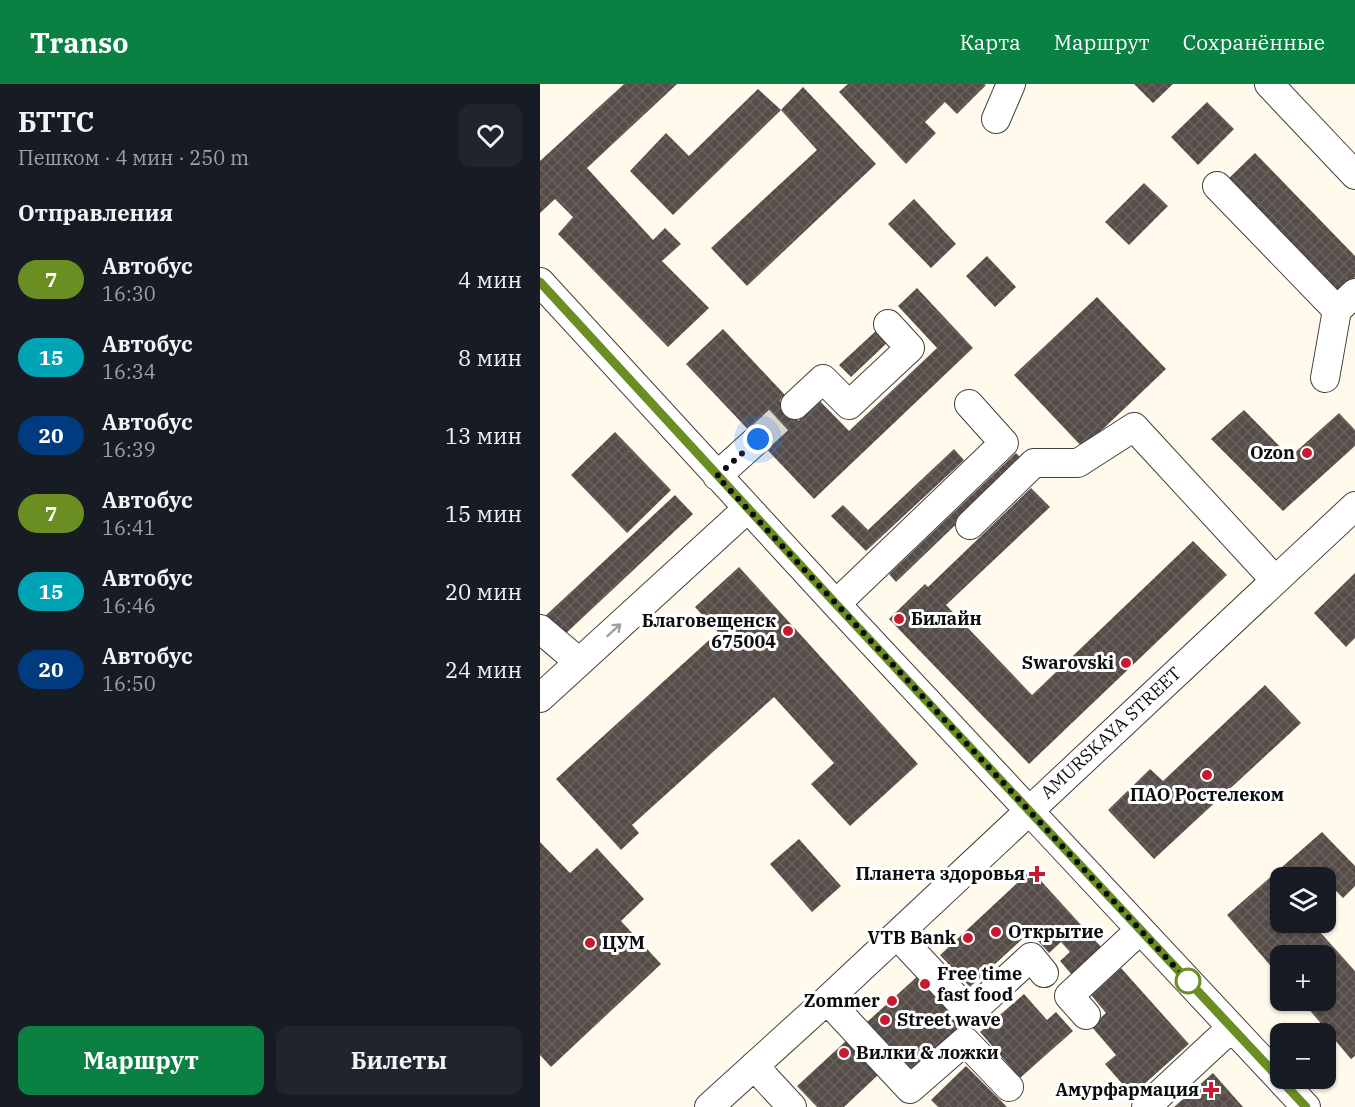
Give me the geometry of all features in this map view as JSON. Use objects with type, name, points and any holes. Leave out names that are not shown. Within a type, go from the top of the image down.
[{"type":"street","points":[[996,119],[1011,84]]},
{"type":"street","points":[[1269,84],[1355,175]]},
{"type":"street","points":[[1217,186],[1346,301],[1325,378]]},
{"type":"street","points":[[540,282],[717,476],[1306,1107]]},
{"type":"street","points":[[795,405],[823,379],[849,405],[910,348],[888,324]]},
{"type":"street","points":[[836,604],[1004,443],[969,404]]},
{"type":"street","points":[[970,525],[1034,463],[1078,463],[1134,427],[1275,580]]},
{"type":"street","points":[[717,476],[758,439]]},
{"type":"street","name":"AMURSKAYA STREET","points":[[709,1107],[897,935],[1355,506]]},
{"type":"street","points":[[540,698],[747,508]]},
{"type":"street","points":[[540,629],[579,662]]},
{"type":"street","points":[[1086,1015],[1069,996],[1140,930]]},
{"type":"street","points":[[897,935],[970,1013],[1031,957],[1044,973]]},
{"type":"street","points":[[827,1000],[910,1089],[965,1041],[1008,1087]]},
{"type":"street","points":[[1146,1107],[1231,1028]]},
{"type":"street","points":[[754,1066],[792,1107]]},
{"type":"building","points":[[624,84],[677,84],[587,168],[653,240],[665,228],[681,244],[662,261],[709,308],[668,347],[558,234],[573,217],[555,199],[540,213],[540,161]]},
{"type":"building","points":[[848,84],[986,85],[957,114],[945,102],[925,122],[936,133],[906,164],[839,92]]},
{"type":"building","points":[[1134,84],[1173,84],[1153,103]]},
{"type":"building","points":[[803,87],[876,164],[747,286],[711,248],[817,150],[781,110]]},
{"type":"building","points":[[758,89],[781,110],[673,215],[630,171],[666,133],[689,156]]},
{"type":"building","points":[[1207,102],[1234,129],[1198,165],[1171,137]]},
{"type":"building","points":[[1255,153],[1355,256],[1355,277],[1337,294],[1226,181]]},
{"type":"building","points":[[1144,183],[1168,206],[1129,245],[1105,222]]},
{"type":"building","points":[[914,199],[956,244],[931,268],[888,224]]},
{"type":"building","points":[[987,256],[1016,287],[995,307],[966,276]]},
{"type":"building","points":[[917,288],[973,348],[814,499],[686,364],[723,329],[801,412],[816,397],[849,431],[937,348],[898,306]]},
{"type":"building","points":[[1097,297],[1166,369],[1083,448],[1014,375]]},
{"type":"building","points":[[878,329],[889,341],[851,377],[839,365]]},
{"type":"building","points":[[1244,410],[1290,457],[1339,413],[1355,430],[1355,446],[1283,511],[1211,439]]},
{"type":"building","points":[[615,432],[671,490],[627,533],[571,475]]},
{"type":"building","points":[[954,449],[964,460],[866,551],[831,516],[843,505],[868,530]]},
{"type":"building","points":[[1016,453],[1023,460],[896,582],[889,574]]},
{"type":"building","points":[[1031,488],[1050,507],[946,605],[1032,695],[1193,541],[1227,575],[1029,764],[889,619],[925,584],[928,587]]},
{"type":"building","points":[[675,495],[693,514],[561,638],[543,618]]},
{"type":"building","points":[[739,567],[918,764],[850,826],[811,784],[834,763],[774,697],[632,825],[639,833],[621,850],[556,779],[718,632],[695,607]]},
{"type":"building","points":[[1355,573],[1355,638],[1346,647],[1314,613]]},
{"type":"building","name":"ПАО Ростелеком","points":[[1265,685],[1301,723],[1154,859],[1108,810],[1150,769],[1163,781]]},
{"type":"building","points":[[1322,832],[1355,866],[1355,886],[1343,898],[1336,891],[1336,867],[1282,867]]},
{"type":"building","points":[[799,839],[841,886],[812,912],[770,864]]},
{"type":"building","name":"ЦУМ","points":[[540,842],[570,873],[597,848],[644,899],[621,921],[661,964],[551,1067],[540,1055]]},
{"type":"building","points":[[1031,870],[1103,949],[1073,976],[1060,961],[1070,952],[1061,942],[1049,953],[1030,932],[970,987],[940,955]]},
{"type":"building","points":[[1270,877],[1270,933],[1321,933],[1332,945],[1270,945],[1270,965],[1227,915]]},
{"type":"building","points":[[1336,950],[1355,971],[1355,1056],[1351,1059],[1336,1041],[1336,1023],[1320,1023],[1310,1011],[1336,1011]]},
{"type":"building","points":[[1121,968],[1189,1044],[1132,1095],[1105,1064],[1116,1055],[1091,1026],[1106,1013],[1091,995]]},
{"type":"building","points":[[920,974],[966,1024],[913,1073],[866,1023]]},
{"type":"building","points":[[1024,994],[1047,1020],[1056,1012],[1073,1031],[1020,1078],[980,1032]]},
{"type":"building","points":[[846,1041],[878,1075],[844,1107],[817,1107],[797,1086]]},
{"type":"building","points":[[966,1066],[1007,1107],[938,1107],[931,1100]]},
{"type":"building","name":"Амурфармация","points":[[1213,1073],[1243,1107],[1174,1107]]},
{"type":"tunnel","points":[[758,439],[795,405]]},
{"type":"bus line","name":"7","points":[[540,282],[717,476],[1306,1107]]},
{"type":"place","name":"Ozon","points":[[1307,453]]},
{"type":"place","name":"Билайн","points":[[899,619]]},
{"type":"place","name":"Благовещенск 675004","points":[[788,631]]},
{"type":"place","name":"Swarovski","points":[[1126,663]]},
{"type":"place","name":"ПАО Ростелеком","points":[[1207,775]]},
{"type":"place","name":"Планета здоровья","points":[[1037,874]]},
{"type":"place","name":"Открытие","points":[[996,932]]},
{"type":"place","name":"VTB Bank","points":[[968,938]]},
{"type":"place","name":"ЦУМ","points":[[590,943]]},
{"type":"place","name":"Free time fast food","points":[[925,984]]},
{"type":"place","name":"Zommer","points":[[892,1001]]},
{"type":"place","name":"Street wave","points":[[885,1020]]},
{"type":"place","name":"Вилки & ложки","points":[[844,1053]]},
{"type":"place","name":"Амурфармация","points":[[1211,1090]]},
{"type":"route","points":[[758,439],[717,476],[1188,981]]}]
